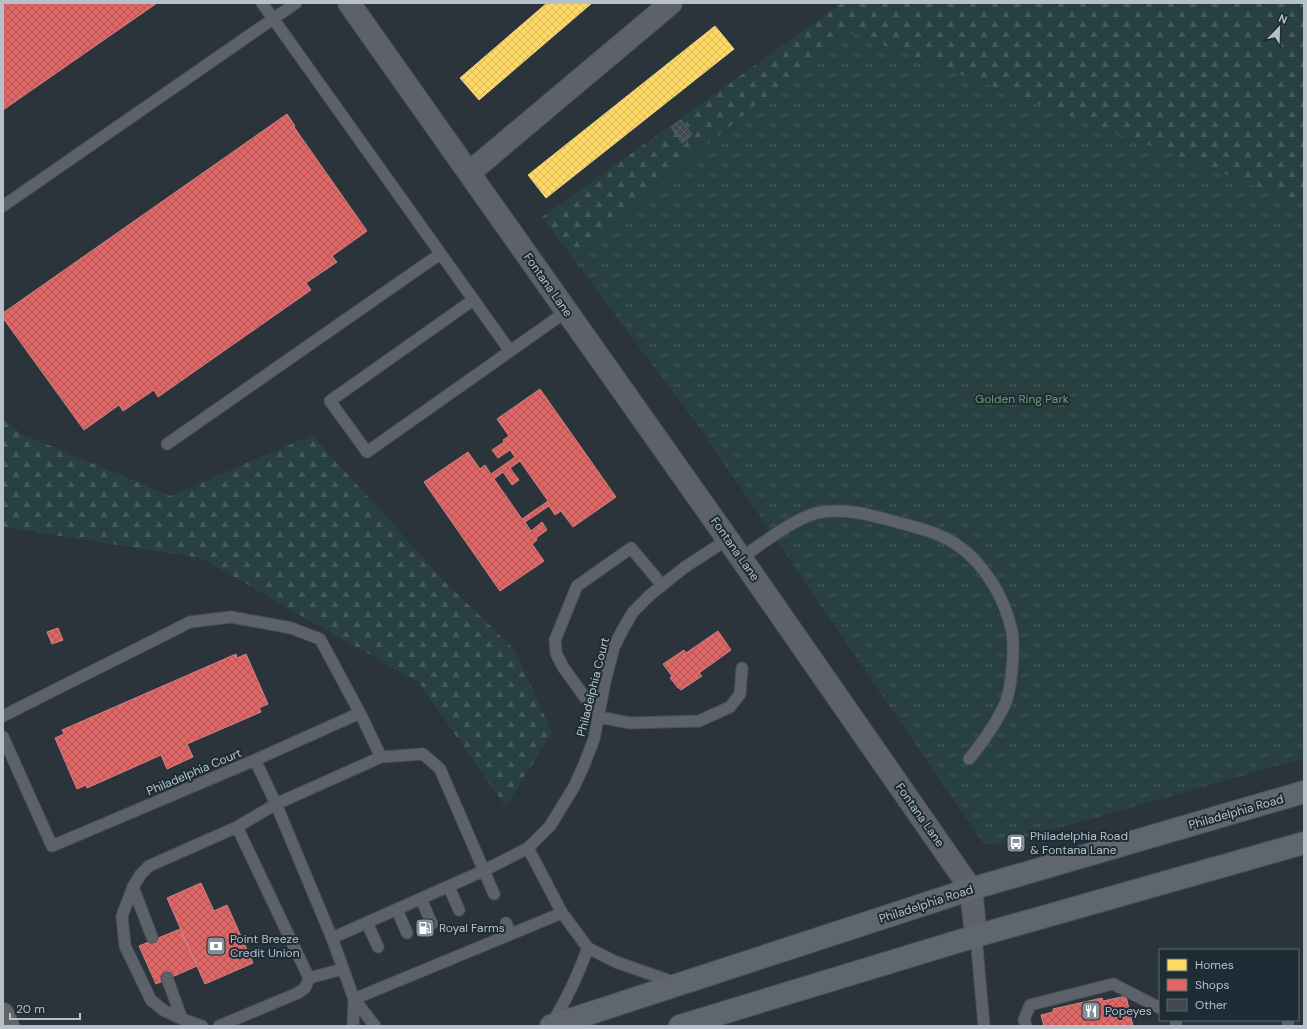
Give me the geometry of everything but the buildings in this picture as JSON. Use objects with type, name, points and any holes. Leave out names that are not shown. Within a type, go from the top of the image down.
[{"type":"highway","points":[[3,1014],[8,1026]]},
{"type":"main road","name":"Philadelphia Road","points":[[551,1026],[971,889],[1304,792]]},
{"type":"main road","points":[[680,1026],[976,936],[1304,843]]},
{"type":"street","name":"Fontana Lane","points":[[349,3],[728,539],[971,889],[976,936]]},
{"type":"street","points":[[469,173],[671,3]]},
{"type":"lane","points":[[262,3],[510,351]]},
{"type":"lane","points":[[3,206],[296,3]]},
{"type":"lane","points":[[167,444],[440,254]]},
{"type":"lane","points":[[473,300],[330,401],[367,452],[567,311]]},
{"type":"lane","points":[[741,558],[785,528],[805,518],[821,512],[847,510],[876,516],[932,532],[956,545],[977,563],[993,583],[1004,606],[1012,632],[1013,654],[1011,680],[1006,702],[996,722],[969,759]]},
{"type":"lane","name":"Philadelphia Court","points":[[332,938],[483,871],[528,848],[550,826],[574,787],[584,765],[594,739],[605,682],[614,648],[633,612],[650,595],[685,567],[728,539]]},
{"type":"lane","points":[[662,585],[631,548],[577,586],[555,640],[556,653],[563,667],[599,717],[630,723],[699,721],[730,707],[740,694],[742,668]]},
{"type":"lane","points":[[3,716],[190,622],[231,617],[291,628],[320,639],[360,713],[381,757]]},
{"type":"lane","points":[[255,760],[360,713]]},
{"type":"lane","name":"Philadelphia Court","points":[[3,737],[52,846],[255,760],[276,804],[332,938],[354,999]]},
{"type":"lane","points":[[202,1026],[182,1020],[163,1010],[151,1000],[125,946],[122,916],[133,887],[141,874],[149,866],[238,827],[276,804],[381,757],[423,754],[440,769],[494,894]]},
{"type":"lane","points":[[219,1026],[298,993],[305,988],[309,978],[238,827]]},
{"type":"lane","points":[[528,848],[562,913],[588,948],[616,962],[679,984]]},
{"type":"lane","points":[[133,887],[152,937]]},
{"type":"lane","points":[[448,887],[459,910]]},
{"type":"lane","points":[[421,899],[432,924]]},
{"type":"lane","points":[[396,910],[407,933]]},
{"type":"lane","points":[[354,999],[392,978],[446,954],[474,943],[511,934],[562,913]]},
{"type":"lane","points":[[367,923],[378,947]]},
{"type":"lane","points":[[506,923],[511,934]]},
{"type":"lane","points":[[976,936],[984,1026]]},
{"type":"lane","points":[[551,1026],[571,990],[588,948]]},
{"type":"lane","points":[[309,978],[342,969]]},
{"type":"lane","points":[[167,978],[182,1020]]},
{"type":"lane","points":[[1026,1026],[1024,1020],[1030,1005],[1113,984],[1159,1007]]},
{"type":"lane","points":[[353,1026],[354,999]]},
{"type":"lane","points":[[354,999],[375,1026]]},
{"type":"green space","points":[[842,3],[1304,3],[1304,245],[699,427],[542,217]]},
{"type":"green space","name":"Golden Ring Park","points":[[846,31],[1304,204],[1304,758],[999,845],[983,843],[699,427],[572,256]]},
{"type":"green space","points":[[3,419],[22,434],[171,496],[312,435],[444,581],[514,649],[552,732],[506,807],[419,683],[201,558],[3,527]]},
{"type":"place","name":"Philadelphia Road & Fontana Lane","points":[[1016,843]]},
{"type":"place","name":"Royal Farms","points":[[425,928]]},
{"type":"place","name":"Point Breeze Credit Union","points":[[216,946]]},
{"type":"place","name":"Popeyes","points":[[1091,1011]]}]
